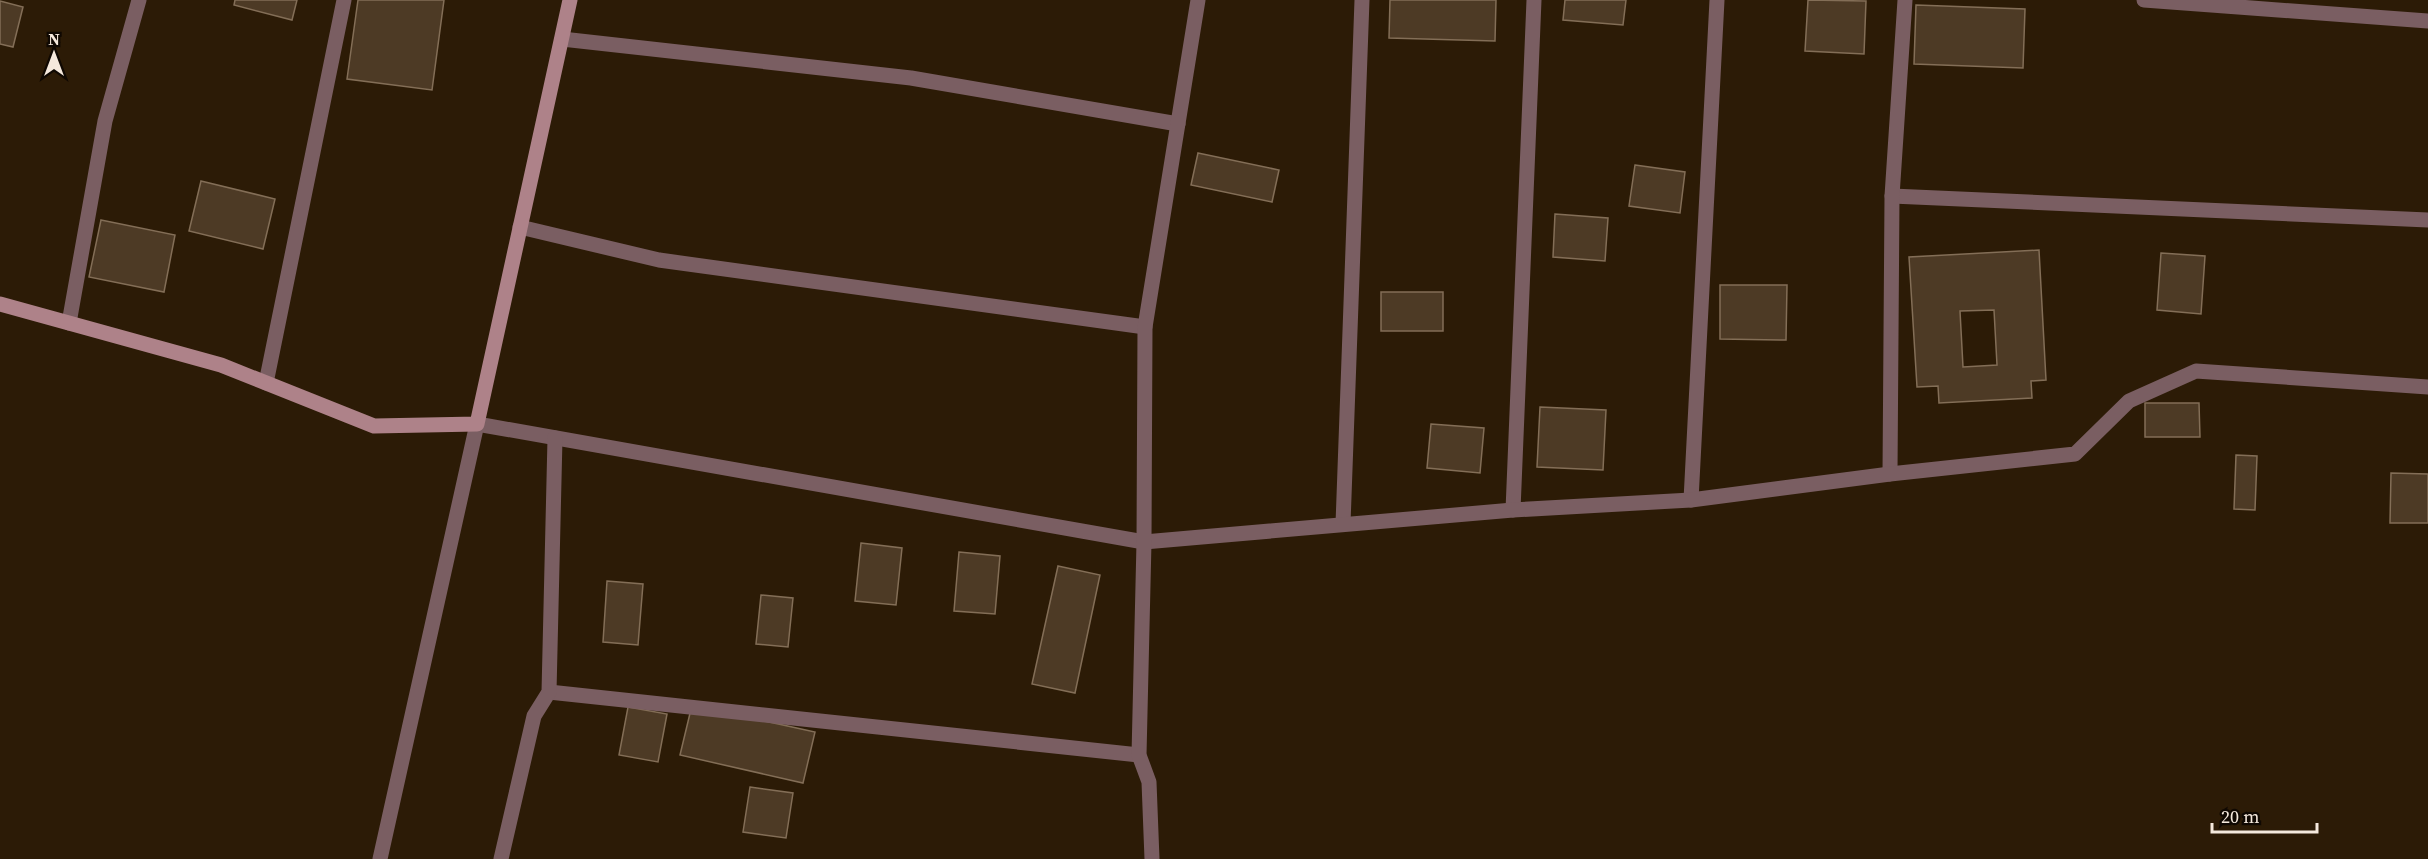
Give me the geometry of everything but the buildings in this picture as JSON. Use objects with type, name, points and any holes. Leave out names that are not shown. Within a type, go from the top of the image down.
[{"type":"street","points":[[69,322],[105,121],[139,0]]},
{"type":"street","points":[[267,383],[344,0]]},
{"type":"street","points":[[380,859],[570,0]]},
{"type":"street","points":[[1152,859],[1149,782],[1139,755],[1144,542],[1145,327],[1198,0]]},
{"type":"street","points":[[1343,524],[1362,0]]},
{"type":"street","points":[[1514,510],[1534,0]]},
{"type":"street","points":[[1691,500],[1717,0]]},
{"type":"street","points":[[1890,474],[1892,196],[1905,0]]},
{"type":"street","points":[[2144,0],[2428,21]]},
{"type":"street","points":[[562,39],[911,78],[1178,124]]},
{"type":"street","points":[[1892,196],[2428,220]]},
{"type":"street","points":[[520,226],[659,260],[1145,327]]},
{"type":"street","points":[[0,304],[220,365],[374,426],[477,424],[1144,542],[1514,510],[1691,500],[1890,474],[2075,454],[2129,401],[2196,371],[2428,387]]},
{"type":"street","points":[[502,859],[534,716],[549,692],[555,438]]},
{"type":"street","points":[[549,692],[1139,755]]}]
